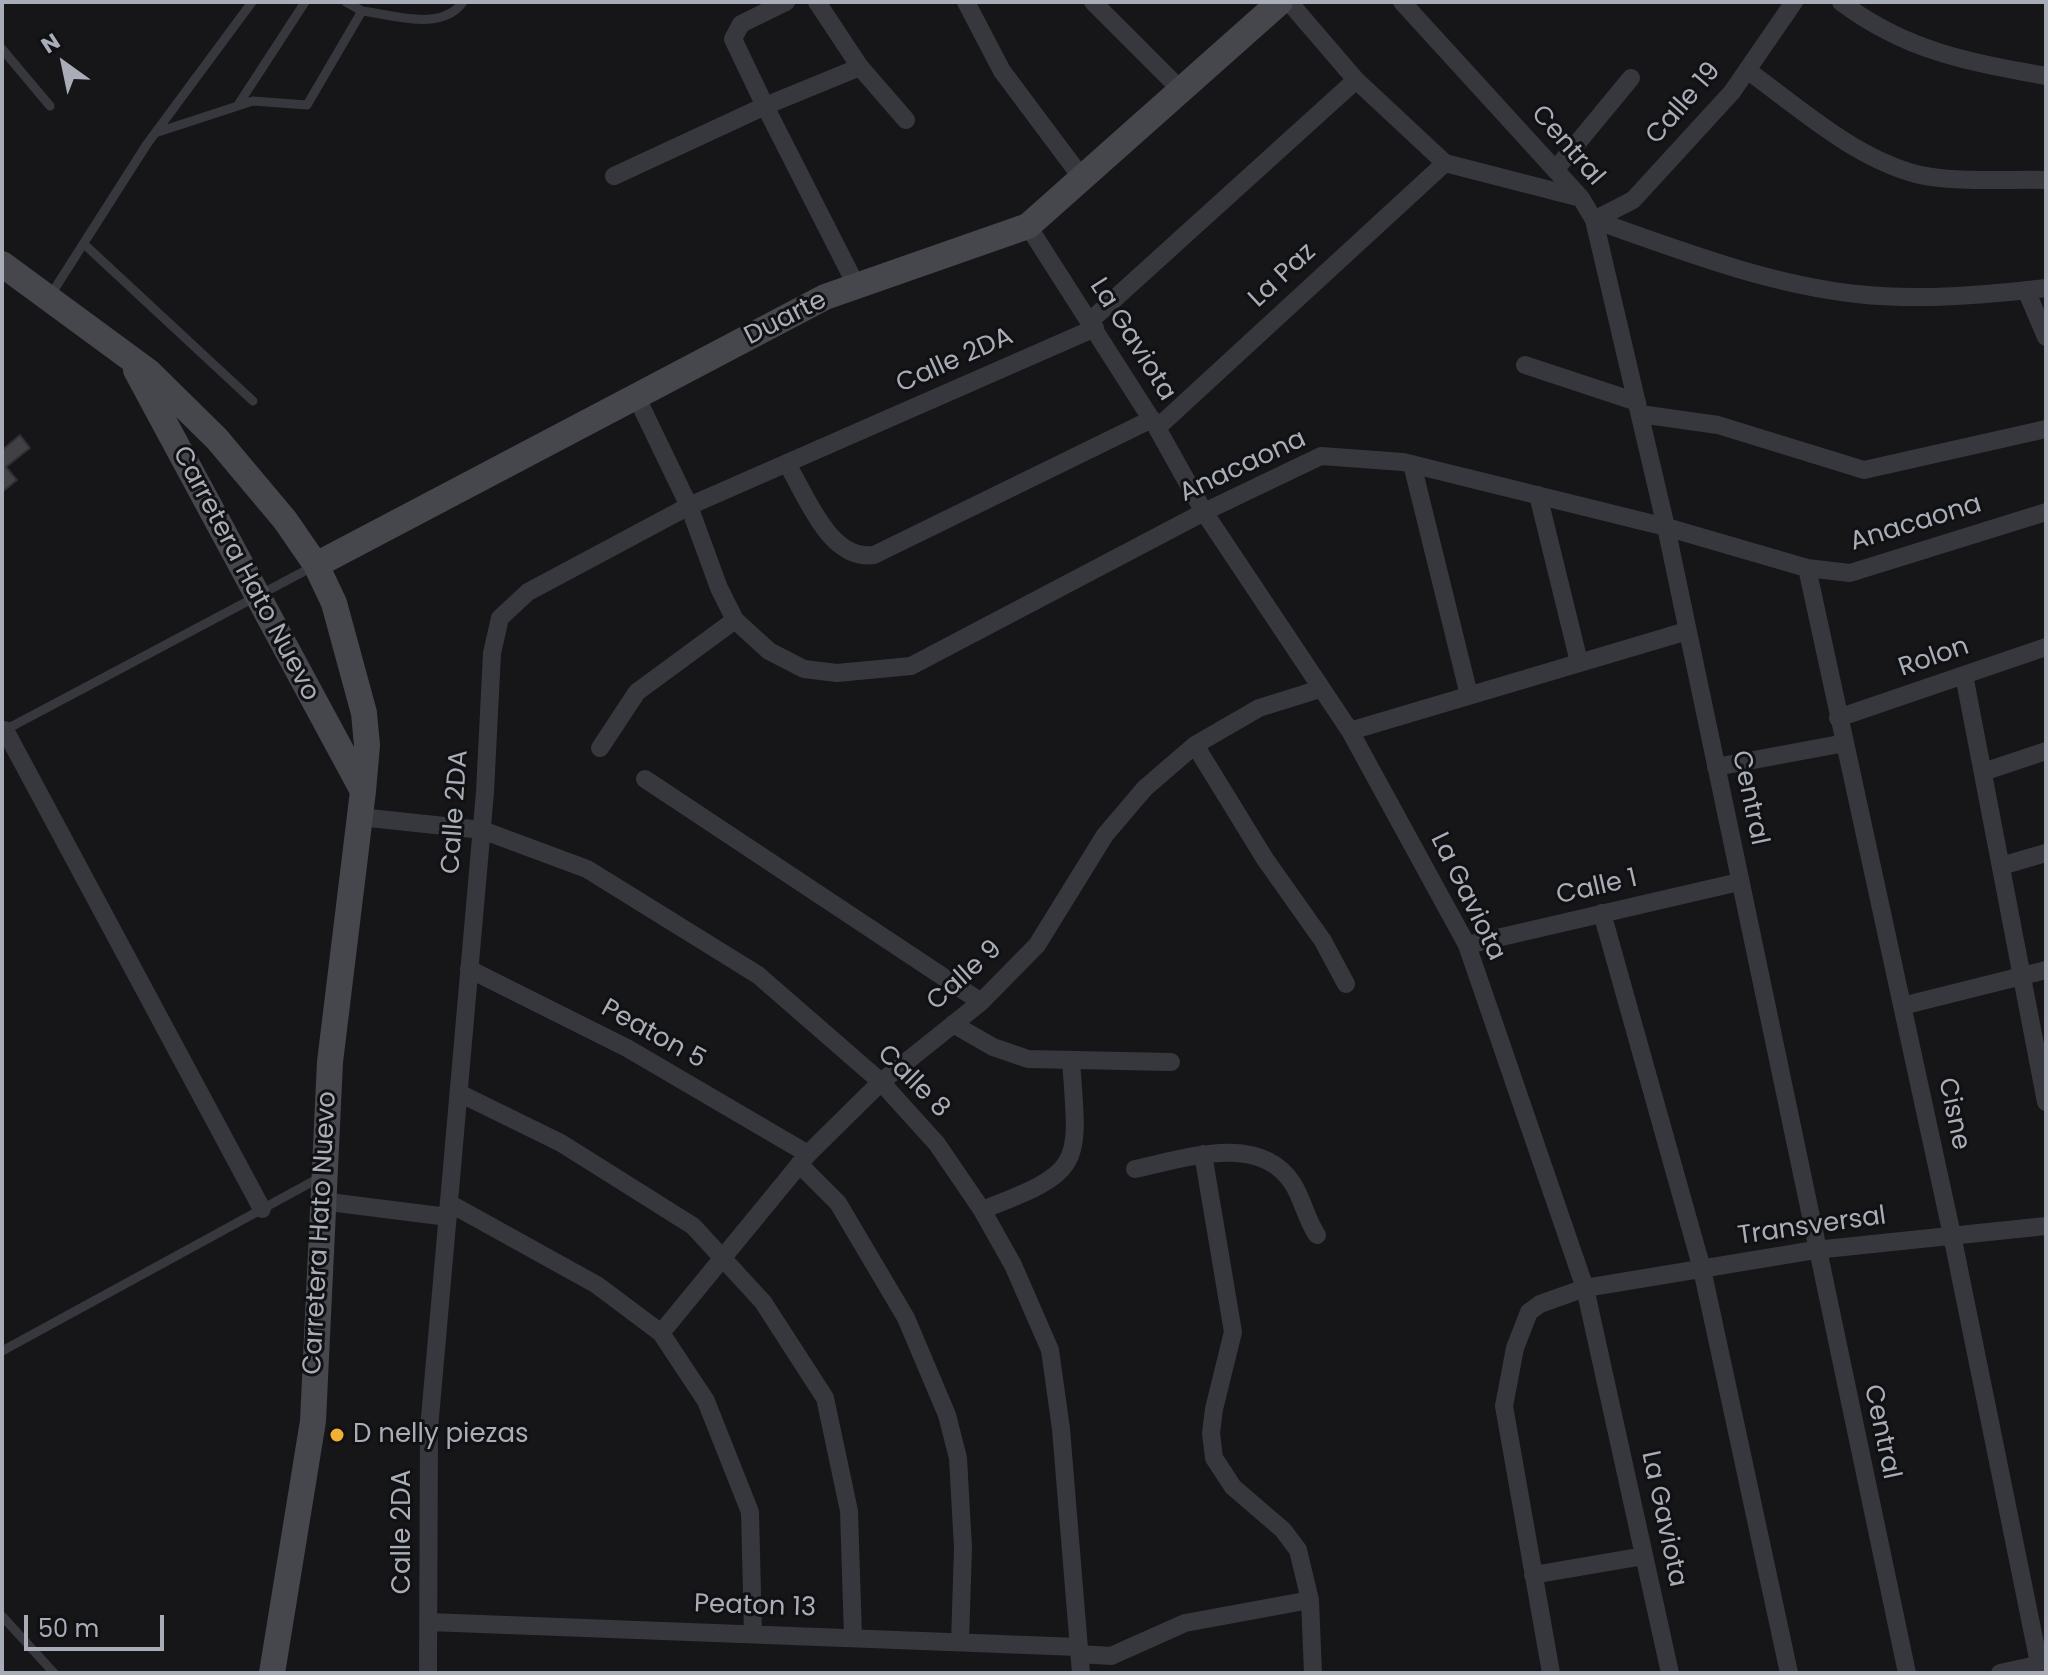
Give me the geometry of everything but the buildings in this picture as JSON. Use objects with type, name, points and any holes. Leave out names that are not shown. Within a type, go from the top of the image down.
[{"type":"main road","name":"Duarte","points":[[316,565],[636,396],[856,285],[1028,226],[1280,2]]},
{"type":"main road","name":"Carretera Hato Nuevo","points":[[2,264],[129,357],[217,439],[285,520],[316,565],[348,647],[364,713],[367,745],[330,1062],[313,1421],[272,1673]]},
{"type":"main road","name":"Carretera Hato Nuevo","points":[[129,357],[257,597],[361,804]]},
{"type":"street","points":[[786,2],[741,24],[733,39],[856,285]]},
{"type":"street","points":[[817,2],[860,67],[906,120]]},
{"type":"street","points":[[966,2],[1002,71],[1082,178]]},
{"type":"street","points":[[1093,2],[1180,89]]},
{"type":"street","points":[[1289,2],[1356,80],[1445,163],[1581,198]]},
{"type":"street","name":"Central","points":[[1402,2],[1581,198],[1594,220],[1666,527],[1815,1250],[1907,1673]]},
{"type":"street","name":"Calle 19","points":[[1594,220],[1633,200],[1732,92],[1794,2]]},
{"type":"street","points":[[1841,2],[1911,44],[1943,57],[2046,76]]},
{"type":"street","points":[[614,176],[765,106],[860,67]]},
{"type":"street","points":[[1747,70],[1821,124],[1872,155],[1917,174],[2046,180]]},
{"type":"street","points":[[1555,170],[1631,78]]},
{"type":"street","name":"Calle 2DA","points":[[428,1673],[429,1429],[482,830],[492,653],[500,618],[528,592],[689,506],[1092,324],[1356,80]]},
{"type":"street","name":"La Paz","points":[[787,464],[837,546],[859,557],[874,555],[1154,424],[1445,163]]},
{"type":"street","points":[[1594,220],[1727,267],[1858,294],[2046,288]]},
{"type":"street","name":"La Gaviota","points":[[1028,226],[1154,424],[1204,512],[1350,731],[1467,945],[1585,1288],[1670,1673]]},
{"type":"street","points":[[2026,290],[2046,337]]},
{"type":"street","points":[[1525,365],[1639,408],[1718,425],[1864,470],[2046,429]]},
{"type":"street","name":"Anacaona","points":[[636,396],[689,506],[719,588],[735,620],[769,651],[804,669],[874,672],[911,666],[1204,512],[1321,456],[1350,456],[1412,464],[1666,527],[1807,568],[1850,573],[2046,512]]},
{"type":"street","points":[[1412,464],[1469,695]]},
{"type":"street","points":[[1538,495],[1579,662]]},
{"type":"street","name":"Cisne","points":[[1807,568],[2042,1667]]},
{"type":"street","points":[[600,748],[637,692],[735,620]]},
{"type":"street","points":[[1350,731],[1687,631]]},
{"type":"street","name":"Rolon","points":[[1838,718],[2046,647]]},
{"type":"street","points":[[1964,675],[2046,1098]]},
{"type":"street","name":"Calle 9","points":[[661,1333],[804,1159],[881,1082],[981,1002],[1037,945],[1105,835],[1127,808],[1195,745],[1259,708],[1320,689]]},
{"type":"street","points":[[3,730],[262,1209]]},
{"type":"street","points":[[1716,767],[1845,743]]},
{"type":"street","points":[[1195,745],[1265,859],[1323,941],[1346,984]]},
{"type":"street","points":[[1983,772],[2046,751]]},
{"type":"street","points":[[645,779],[981,1002]]},
{"type":"street","name":"Calle 8","points":[[361,804],[482,830],[587,869],[758,975],[881,1082],[937,1144],[982,1210],[1013,1265],[1050,1350],[1061,1429],[1081,1673]]},
{"type":"street","points":[[2001,866],[2046,853]]},
{"type":"street","name":"Calle 1","points":[[1467,945],[1739,882]]},
{"type":"street","points":[[1602,913],[1702,1269],[1789,1673]]},
{"type":"street","name":"Peaton 5","points":[[469,969],[627,1048],[804,1159],[838,1203],[906,1318],[947,1415],[958,1458],[963,1533],[960,1642]]},
{"type":"street","points":[[1902,1006],[2046,970]]},
{"type":"street","points":[[953,1024],[1018,1057],[1171,1062]]},
{"type":"street","points":[[982,1210],[1036,1190],[1063,1171],[1076,1132],[1071,1061]]},
{"type":"street","points":[[459,1093],[561,1143],[693,1226],[763,1302],[825,1398],[849,1511],[853,1637]]},
{"type":"street","points":[[1135,1169],[1203,1154],[1240,1153],[1269,1161],[1292,1182],[1317,1235]]},
{"type":"street","points":[[1203,1154],[1233,1332],[1214,1409],[1211,1433],[1214,1458],[1233,1487],[1283,1530],[1298,1550],[1310,1600],[1313,1673]]},
{"type":"street","points":[[322,1189],[448,1210],[597,1285],[661,1333],[706,1401],[750,1512],[753,1633]]},
{"type":"street","name":"Transversal","points":[[1551,1673],[1506,1432],[1506,1388],[1521,1327],[1529,1312],[1540,1304],[1585,1288],[1815,1250],[2046,1226]]},
{"type":"street","points":[[1533,1575],[1644,1556]]},
{"type":"street","name":"Peaton 13","points":[[429,1622],[960,1642],[1078,1650],[1111,1656],[1185,1623],[1310,1600]]},
{"type":"street","points":[[2000,1673],[2042,1667]]},
{"type":"lane","points":[[48,299],[156,133],[252,2]]},
{"type":"lane","points":[[238,105],[305,2]]},
{"type":"lane","points":[[346,2],[362,11],[437,21],[453,15],[463,2]]},
{"type":"lane","points":[[156,133],[253,101],[307,105],[362,11]]},
{"type":"lane","points":[[2,49],[50,106]]},
{"type":"lane","points":[[84,244],[253,401]]},
{"type":"lane","name":"Duarte","points":[[3,730],[316,565]]},
{"type":"lane","points":[[2,1351],[262,1209],[322,1189]]},
{"type":"lane","points":[[2,1616],[54,1673]]},
{"type":"place","name":"D nelly piezas","points":[[337,1435]]}]
